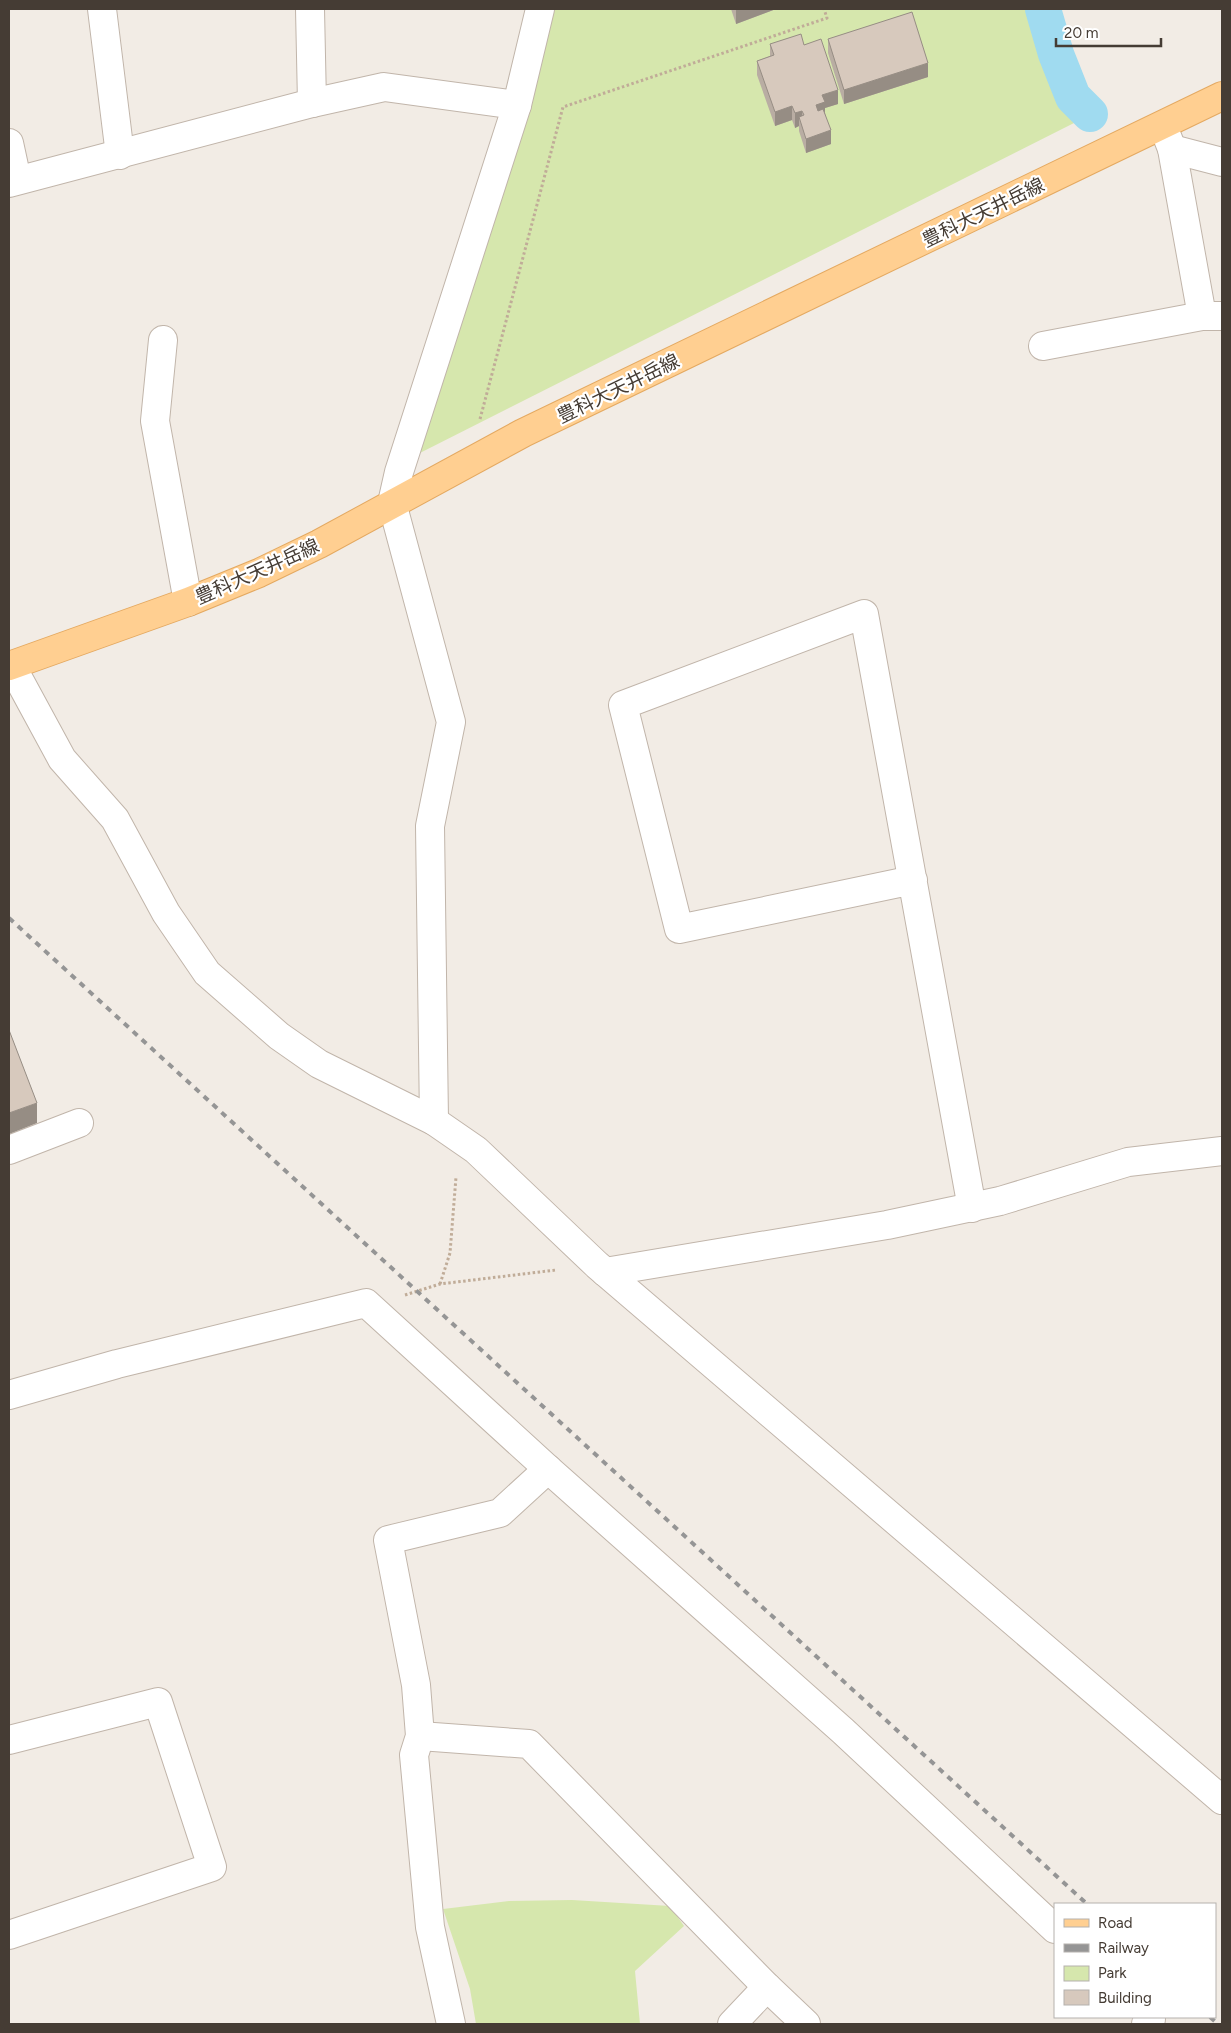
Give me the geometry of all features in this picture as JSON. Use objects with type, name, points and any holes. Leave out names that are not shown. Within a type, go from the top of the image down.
[{"type":"main road","name":"豊科大天井岳線","points":[[10,665],[188,602],[259,573],[319,544],[523,433],[1168,137],[1222,96]]},
{"type":"street","points":[[102,9],[120,155]]},
{"type":"street","points":[[310,9],[312,103]]},
{"type":"street","points":[[434,1121],[430,826],[451,722],[392,503],[399,472],[517,105],[540,9]]},
{"type":"street","points":[[9,143],[13,182],[312,103],[384,87],[517,105]]},
{"type":"street","points":[[1168,137],[1222,162]]},
{"type":"street","points":[[1043,346],[1212,316],[1168,137]]},
{"type":"street","points":[[163,340],[155,421],[188,602]]},
{"type":"street","points":[[913,880],[679,929],[623,705],[864,614],[913,880],[972,1208]]},
{"type":"street","points":[[10,665],[62,759],[115,819],[166,913],[207,973],[279,1036],[319,1064],[434,1121],[476,1150],[601,1268],[1222,1800]]},
{"type":"street","points":[[9,1150],[79,1123]]},
{"type":"street","points":[[601,1268],[887,1225],[1000,1201],[1128,1162],[1222,1151]]},
{"type":"street","points":[[9,1395],[117,1364],[366,1303],[548,1469],[842,1730],[1054,1928]]},
{"type":"street","points":[[451,2024],[430,1927],[414,1755],[420,1736],[416,1685],[388,1540],[500,1514],[548,1469]]},
{"type":"street","points":[[9,1740],[158,1702],[212,1867],[9,1935]]},
{"type":"street","points":[[420,1736],[529,1744],[767,1987],[806,2024]]},
{"type":"street","points":[[732,2024],[767,1987]]},
{"type":"path","points":[[479,424],[563,107],[827,18],[824,9]]},
{"type":"path","points":[[440,1284],[450,1253],[459,1138]]},
{"type":"path","points":[[366,1303],[418,1292],[440,1284],[601,1268]]},
{"type":"green space","points":[[550,9],[1033,9],[1057,86],[1076,122],[410,458]]},
{"type":"green space","points":[[572,1900],[670,1906],[684,1926],[635,1971],[640,2024],[476,2024],[470,1989],[443,1909],[509,1901]]},
{"type":"building","points":[[912,12],[928,63],[844,90],[828,39]]},
{"type":"building","points":[[801,34],[804,45],[821,39],[838,90],[822,95],[825,102],[816,105],[818,111],[823,109],[831,130],[806,139],[799,117],[804,115],[802,111],[795,113],[792,106],[775,112],[757,61],[774,55],[770,44]]},
{"type":"building","points":[[9,1030],[37,1103],[9,1113]]},
{"type":"waterway","points":[[1043,9],[1056,54],[1073,97],[1090,114]]},
{"type":"railway","points":[[9,918],[1086,1903]]},
{"type":"railway","points":[[1211,2018],[1218,2024]]}]
